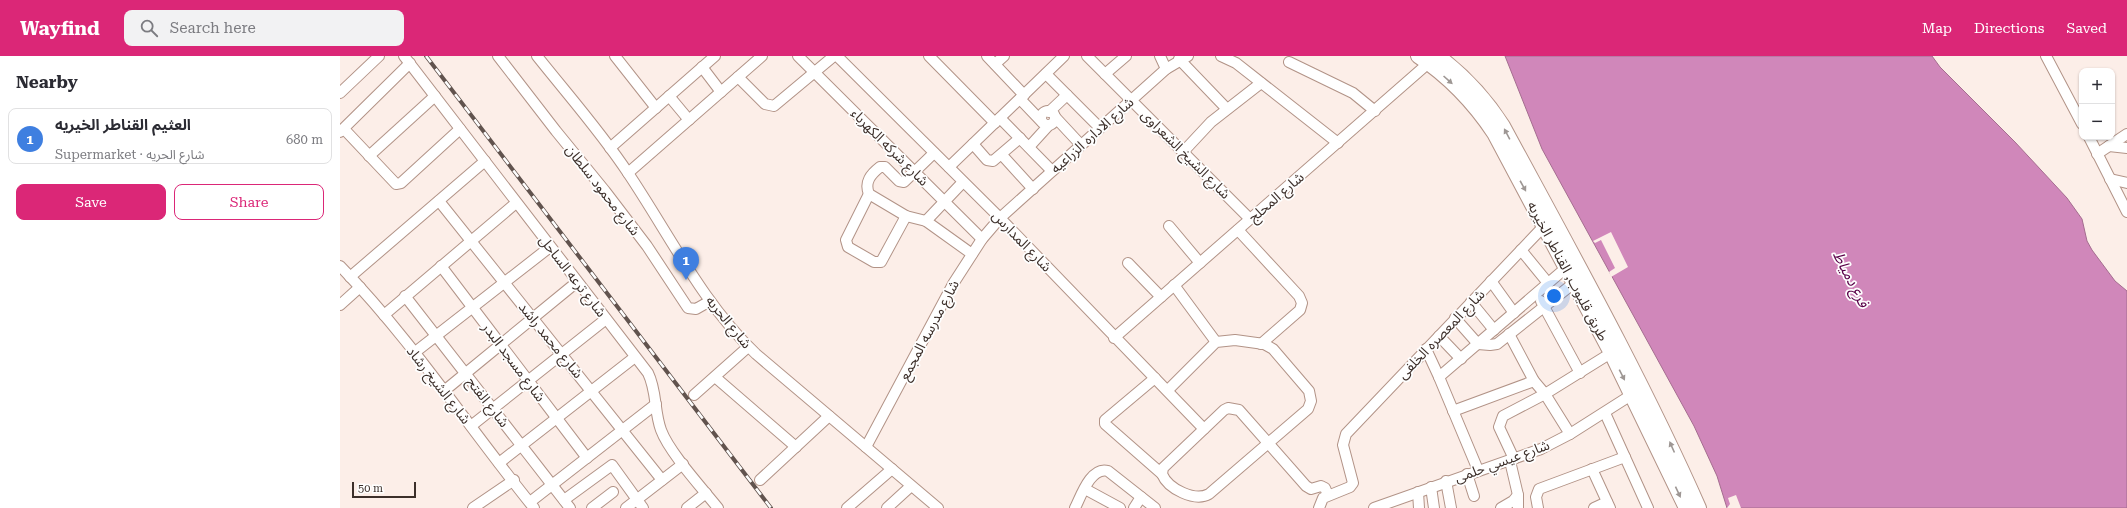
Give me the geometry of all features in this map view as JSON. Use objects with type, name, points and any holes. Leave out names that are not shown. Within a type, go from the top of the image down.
[{"type":"main road","name":"طريق قليوب, القناطر الخيريه","points":[[1431,58],[1483,117],[1494,133],[1567,267],[1611,353],[1663,427],[1700,508]]},
{"type":"main road","name":"طريق قليوب, القناطر الخيريه","points":[[1431,58],[1472,85],[1503,126],[1637,391],[1686,508]]},
{"type":"street","points":[[340,93],[379,56]]},
{"type":"street","name":"شارع محمود سلطان","points":[[498,56],[556,131],[605,190],[647,246],[688,308],[696,310],[710,301]]},
{"type":"street","name":"شارع الحريه","points":[[537,56],[628,173],[710,301],[733,331],[748,347],[938,508]]},
{"type":"street","points":[[610,148],[714,56]]},
{"type":"street","points":[[628,173],[762,56]]},
{"type":"street","name":"شارع شركه الكهرباء","points":[[798,56],[982,239]]},
{"type":"street","points":[[738,77],[762,101],[770,106],[774,106],[814,72],[836,56]]},
{"type":"street","name":"شارع المدارس","points":[[836,56],[1000,218],[1114,338],[1168,390],[1204,429]]},
{"type":"street","points":[[929,56],[998,120],[1020,138],[1052,172]]},
{"type":"street","points":[[987,56],[1022,97],[1081,145]]},
{"type":"street","points":[[995,64],[1004,56]]},
{"type":"street","points":[[949,167],[1064,56]]},
{"type":"street","name":"شارع الشيخ الشعراوى","points":[[1087,56],[1250,219]]},
{"type":"street","points":[[1106,74],[1126,56]]},
{"type":"street","points":[[1160,56],[1166,69]]},
{"type":"street","points":[[1221,56],[1236,63],[1338,143]]},
{"type":"street","points":[[2046,56],[2079,118]]},
{"type":"street","points":[[617,57],[656,108]]},
{"type":"street","points":[[1184,58],[1226,108]]},
{"type":"street","name":"شارع الاداره الزراعيه","points":[[1000,218],[1166,69],[1184,58]]},
{"type":"street","name":"شارع المحلج","points":[[1114,338],[1375,111],[1431,58]]},
{"type":"street","points":[[407,60],[342,130],[393,182],[398,184],[460,129]]},
{"type":"street","name":"شارع ترعه الساحل","points":[[407,60],[635,357],[651,380],[662,432],[683,464],[718,508]]},
{"type":"street","points":[[1289,62],[1353,93],[1375,111]]},
{"type":"street","points":[[702,67],[721,92]]},
{"type":"street","points":[[1046,74],[1100,128]]},
{"type":"street","points":[[1183,152],[1226,108],[1262,83]]},
{"type":"street","points":[[1029,147],[1067,95]]},
{"type":"street","points":[[369,156],[434,96]]},
{"type":"street","points":[[669,96],[689,120]]},
{"type":"street","points":[[2097,154],[2127,134]]},
{"type":"street","points":[[973,144],[990,161],[995,161],[1020,138]]},
{"type":"street","points":[[2090,140],[2127,212]]},
{"type":"street","points":[[2109,146],[2127,148]]},
{"type":"street","points":[[906,216],[881,262],[874,262],[848,247],[846,240],[869,194],[867,182],[880,167],[885,168],[902,182],[905,182],[934,153]]},
{"type":"street","points":[[1002,155],[1032,189]]},
{"type":"street","points":[[350,277],[485,161]]},
{"type":"street","points":[[2110,179],[2127,183]]},
{"type":"street","points":[[926,221],[963,182]]},
{"type":"street","points":[[869,194],[906,216],[926,221],[972,254]]},
{"type":"street","name":"شارع محمد راشد","points":[[439,201],[662,480]]},
{"type":"street","points":[[384,315],[516,202]]},
{"type":"street","name":"شارع مدرسه المجمع","points":[[866,447],[953,284],[982,239],[1000,218]]},
{"type":"street","points":[[1169,226],[1200,263]]},
{"type":"street","name":"شارع المعصره الخلفى","points":[[1328,495],[1350,487],[1353,483],[1343,445],[1346,434],[1455,318],[1545,226]]},
{"type":"street","points":[[1238,230],[1299,296],[1302,303],[1300,310],[1260,344]]},
{"type":"street","points":[[414,353],[550,247]]},
{"type":"street","points":[[1521,250],[1548,284]]},
{"type":"street","points":[[1128,263],[1161,297]]},
{"type":"street","name":"شارع الشيخ رشاد","points":[[340,266],[384,315],[532,505]]},
{"type":"street","name":"شارع مسجد البدر","points":[[441,266],[587,458]]},
{"type":"street","points":[[1439,377],[1567,267]]},
{"type":"street","points":[[1491,281],[1514,313]]},
{"type":"street","points":[[444,391],[577,282]]},
{"type":"street","points":[[1455,318],[1478,344],[1490,346],[1497,344],[1574,282]]},
{"type":"street","points":[[1174,285],[1216,342]]},
{"type":"street","points":[[340,305],[360,287]]},
{"type":"street","points":[[1537,293],[1580,373]]},
{"type":"street","name":"شارع الفتح","points":[[405,296],[567,504]]},
{"type":"street","points":[[1471,302],[1494,330]]},
{"type":"street","points":[[471,426],[606,319]]},
{"type":"street","points":[[1509,334],[1534,381],[1546,394],[1570,434]]},
{"type":"street","points":[[1439,336],[1461,359]]},
{"type":"street","points":[[1155,378],[1105,420],[1105,424],[1162,474],[1174,488],[1196,496],[1205,496],[1308,408],[1311,400],[1309,391],[1273,350],[1260,344],[1235,340],[1216,342],[1168,390]]},
{"type":"street","points":[[694,395],[748,347]]},
{"type":"street","points":[[1426,349],[1478,470]]},
{"type":"street","points":[[1518,508],[1518,495],[1512,460],[1500,431],[1501,419],[1546,394],[1611,353]]},
{"type":"street","points":[[499,463],[635,357]]},
{"type":"street","points":[[715,377],[796,447]]},
{"type":"street","points":[[1453,410],[1534,381]]},
{"type":"street","name":"شارع عيسي حلمى","points":[[1374,508],[1391,505],[1446,481],[1512,460],[1570,434],[1605,413],[1637,391]]},
{"type":"street","points":[[532,505],[552,485],[656,404]]},
{"type":"street","points":[[1162,474],[1163,468],[1224,410],[1233,408],[1239,410],[1268,441],[1306,486],[1311,489],[1321,486],[1325,488],[1328,495],[1323,498],[1319,508]]},
{"type":"street","points":[[1605,413],[1648,508]]},
{"type":"street","points":[[760,480],[829,416]]},
{"type":"street","points":[[1538,508],[1536,497],[1539,490],[1625,457]]},
{"type":"street","points":[[626,508],[640,504],[662,480],[683,464]]},
{"type":"street","points":[[567,504],[612,465],[640,504]]},
{"type":"street","points":[[848,508],[892,470]]},
{"type":"street","points":[[1075,508],[1095,472],[1099,470],[1108,471],[1155,508]]},
{"type":"street","points":[[1592,470],[1608,505],[1594,508]]},
{"type":"street","points":[[1467,474],[1474,496]]},
{"type":"street","points":[[473,508],[514,480]]},
{"type":"street","points":[[1446,481],[1451,508]]},
{"type":"street","points":[[887,508],[911,486]]},
{"type":"street","points":[[1431,487],[1434,508]]},
{"type":"street","points":[[1085,489],[1120,508]]},
{"type":"street","points":[[592,508],[613,492]]},
{"type":"street","points":[[1418,492],[1419,508]]},
{"type":"street","points":[[687,508],[706,493]]},
{"type":"street","points":[[1501,508],[1513,501],[1518,495]]},
{"type":"street","points":[[1134,508],[1141,497]]},
{"type":"water","name":"فرع دمياط","points":[[1505,56],[1932,56],[1940,67],[2015,142],[2067,198],[2082,219],[2087,241],[2092,250],[2115,281],[2127,291],[2127,508],[1727,508],[1717,476],[1694,426],[1542,149]]},
{"type":"pier","points":[[1611,232],[1628,267],[1611,277],[1609,272],[1615,268],[1601,240],[1595,243],[1593,241]]},
{"type":"pier","points":[[1736,495],[1741,508],[1727,508],[1730,504],[1728,498]]},
{"type":"railway","points":[[426,56],[771,508]]},
{"type":"place","name":"العثيم القناطر الخيريه","points":[[686,280]]}]
